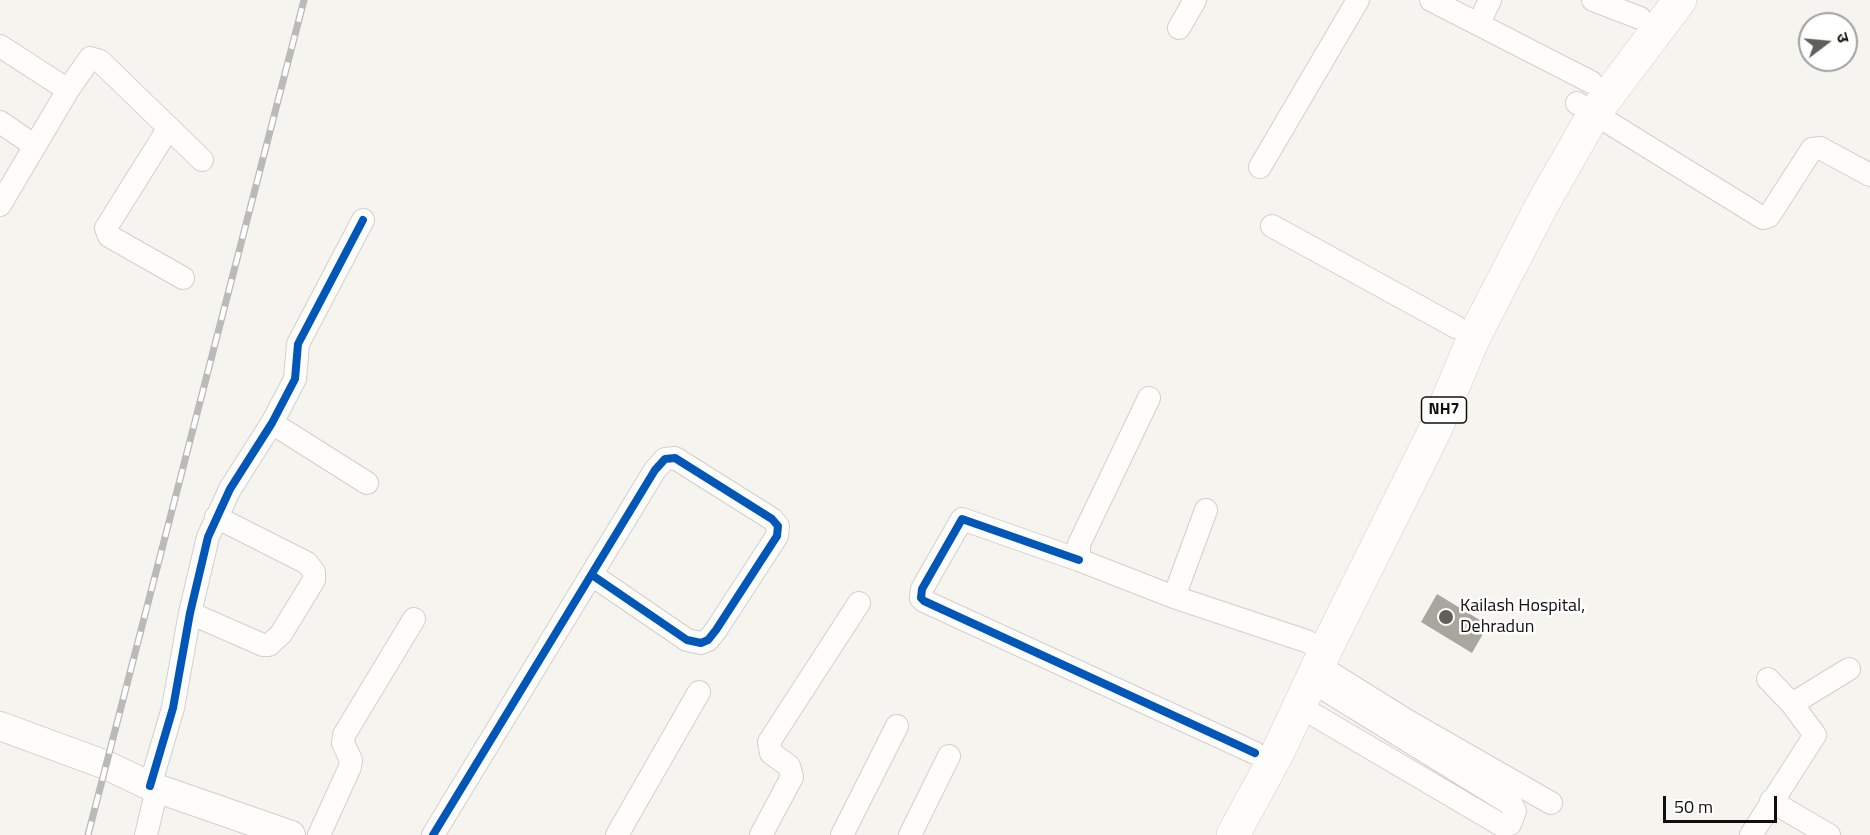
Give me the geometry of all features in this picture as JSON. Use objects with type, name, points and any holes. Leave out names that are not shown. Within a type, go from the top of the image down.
[{"type":"highway","name":"NH7","points":[[1210,835],[1255,753],[1312,669],[1436,428],[1474,337],[1542,205],[1587,100],[1680,0]]},
{"type":"highway","name":"NH7","points":[[1234,835],[1278,752],[1456,327],[1587,100],[1647,9]]},
{"type":"main road","points":[[0,726],[106,765],[154,788],[291,835]]},
{"type":"street","points":[[1179,28],[1195,0]]},
{"type":"street","points":[[1260,168],[1358,0]]},
{"type":"street","points":[[1431,0],[1479,23],[1587,100],[1763,218],[1769,216],[1812,149],[1820,148],[1870,175]]},
{"type":"street","points":[[1479,23],[1490,0]]},
{"type":"street","points":[[1593,0],[1647,9]]},
{"type":"street","points":[[0,46],[68,90]]},
{"type":"street","points":[[0,205],[85,61],[94,58],[100,61],[202,160]]},
{"type":"street","points":[[0,122],[35,146]]},
{"type":"street","points":[[168,129],[106,228],[109,236],[183,278]]},
{"type":"street","points":[[146,835],[190,613],[203,554],[216,517],[230,489],[272,423],[295,379],[298,344],[363,220]]},
{"type":"street","points":[[1272,226],[1456,327]]},
{"type":"street","points":[[1079,560],[1079,544],[1149,398]]},
{"type":"street","points":[[272,423],[367,483]]},
{"type":"street","points":[[433,835],[655,470],[666,459],[675,458],[772,519],[777,525],[777,536],[713,636],[701,643],[687,640],[592,575]]},
{"type":"street","points":[[1174,597],[1206,510]]},
{"type":"street","points":[[190,613],[263,645],[269,645],[281,633],[314,580],[314,572],[307,563],[216,517]]},
{"type":"street","points":[[1255,753],[924,601],[921,597],[922,590],[963,519],[1174,597],[1406,720],[1551,803]]},
{"type":"street","points":[[761,835],[792,774],[789,766],[771,753],[768,742],[859,603]]},
{"type":"street","points":[[319,835],[350,767],[351,760],[343,743],[344,735],[414,619]]},
{"type":"street","points":[[1312,669],[1512,805],[1515,811],[1510,824],[1503,826],[1312,669]]},
{"type":"street","points":[[1792,704],[1849,669]]},
{"type":"street","points":[[1751,835],[1815,735],[1792,704],[1768,679]]},
{"type":"street","points":[[617,835],[699,692]]},
{"type":"street","points":[[842,835],[897,726]]},
{"type":"street","points":[[910,835],[950,756]]},
{"type":"street","points":[[1771,801],[1829,835]]},
{"type":"building","points":[[1437,594],[1488,625],[1472,653],[1421,622]]},
{"type":"railway","points":[[88,835],[304,0]]},
{"type":"cycle path","points":[[150,786],[173,708],[190,613],[208,537],[230,489],[272,423],[295,379],[298,344],[363,220]]},
{"type":"cycle path","points":[[433,835],[655,470],[665,459],[675,458],[772,519],[778,526],[777,536],[716,630],[708,640],[701,643],[687,640],[592,575]]},
{"type":"cycle path","points":[[1079,560],[962,519],[922,589],[921,598],[1255,753]]},
{"type":"place","name":"Kailash Hospital, Dehradun","points":[[1446,617]]}]
